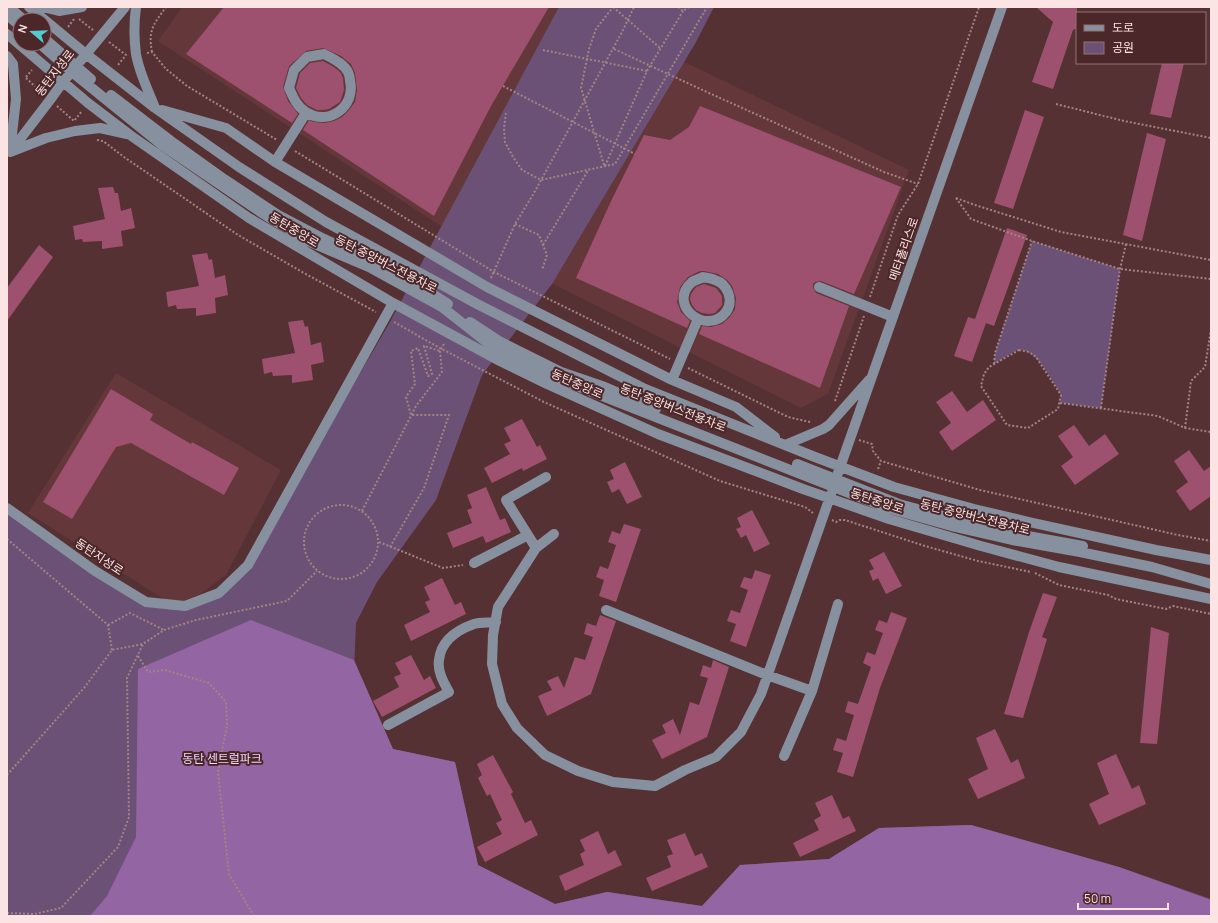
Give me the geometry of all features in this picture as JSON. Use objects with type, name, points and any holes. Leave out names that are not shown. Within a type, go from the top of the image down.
[{"type":"street","name":"동탄중앙로","points":[[29,7],[155,108],[239,167],[326,222],[479,305],[645,389],[784,445],[894,487],[974,509],[1156,550],[1211,560]]},
{"type":"street","points":[[42,7],[59,11],[82,7]]},
{"type":"street","name":"동탄지성로","points":[[8,154],[63,82],[125,7]]},
{"type":"street","points":[[136,7],[134,21],[136,54],[141,72],[155,108]]},
{"type":"street","name":"메타폴리스로","points":[[554,534],[536,548],[498,607],[493,635],[492,664],[502,704],[517,728],[545,755],[578,771],[614,782],[655,786],[685,770],[716,757],[740,732],[761,694],[1002,7]]},
{"type":"street","name":"동탄중앙로","points":[[7,34],[63,82],[130,135],[249,218],[393,303],[547,384],[658,434],[829,499],[890,519],[1052,565],[1211,599]]},
{"type":"street","name":"동탄 중앙버스전용차로","points":[[52,46],[74,69]]},
{"type":"street","name":"동탄 중앙버스전용차로","points":[[51,52],[74,69],[162,145],[249,205],[305,240],[371,268],[442,307],[489,344],[562,380],[814,478],[835,483],[899,504],[995,530],[1140,558],[1211,577]]},
{"type":"street","points":[[324,54],[341,58],[349,72],[352,89],[347,104],[336,114],[322,118],[306,113],[295,102],[289,88],[294,70],[307,57],[324,54]]},
{"type":"street","points":[[7,56],[13,64],[16,99],[8,154]]},
{"type":"street","name":"동탄중앙로","points":[[155,108],[226,128],[275,162],[487,287],[672,380],[736,407],[784,445]]},
{"type":"street","points":[[275,162],[306,113]]},
{"type":"street","points":[[8,154],[46,138],[76,131],[100,128],[130,135]]},
{"type":"street","points":[[703,277],[717,277],[726,286],[730,297],[729,308],[722,317],[712,322],[698,320],[689,313],[684,303],[685,291],[692,281],[703,277]]},
{"type":"street","points":[[820,287],[893,317]]},
{"type":"street","name":"동탄지성로","points":[[7,508],[95,572],[146,602],[185,606],[219,593],[248,565],[393,303]]},
{"type":"street","points":[[672,380],[698,320]]},
{"type":"street","points":[[784,445],[823,429],[829,425],[872,376]]},
{"type":"street","points":[[536,548],[506,500],[546,477]]},
{"type":"street","name":"동탄 중앙버스전용차로","points":[[835,483],[887,508],[955,527],[1012,540],[1152,567],[1211,584]]},
{"type":"street","points":[[474,563],[528,535]]},
{"type":"street","points":[[784,756],[812,691],[838,604]]},
{"type":"street","points":[[606,610],[767,675],[812,691]]},
{"type":"street","points":[[388,724],[449,692],[442,677],[438,660],[444,643],[459,630],[475,624],[496,622]]},
{"type":"path","points":[[166,7],[154,24],[152,30],[150,37],[152,52],[166,69],[187,86],[494,272],[788,417],[805,422],[816,422]]},
{"type":"path","points":[[604,166],[582,88],[588,49],[596,29],[613,7],[660,48]]},
{"type":"path","points":[[487,287],[515,224],[542,180],[634,7]]},
{"type":"path","points":[[678,7],[683,11]]},
{"type":"path","points":[[604,166],[647,70],[683,11],[688,7]]},
{"type":"path","points":[[506,113],[504,128],[505,142],[513,157],[522,170],[542,180],[614,164],[707,7]]},
{"type":"path","points":[[833,406],[898,215],[918,184],[979,7]]},
{"type":"path","points":[[613,49],[884,172],[918,184]]},
{"type":"path","points":[[543,50],[647,70]]},
{"type":"path","points":[[126,55],[152,52]]},
{"type":"path","points":[[503,86],[635,154]]},
{"type":"path","points":[[1056,104],[1124,121],[1211,138]]},
{"type":"path","points":[[543,245],[590,169]]},
{"type":"path","points":[[1211,260],[1061,232],[956,198],[971,219],[1032,241],[1120,269],[1211,279]]},
{"type":"path","points":[[515,224],[538,235],[547,255],[542,270]]},
{"type":"path","points":[[994,364],[995,353],[1032,241]]},
{"type":"path","points":[[1101,408],[1120,269],[1126,244]]},
{"type":"path","points":[[1185,428],[1191,381],[1205,367],[1211,330]]},
{"type":"path","points":[[362,511],[416,406],[442,372],[440,351],[450,333]]},
{"type":"path","points":[[412,415],[406,397],[415,384],[412,351],[418,348],[428,376],[432,374],[424,346],[440,351]]},
{"type":"path","points":[[1016,351],[1024,351],[1032,354],[1059,391],[1060,403],[1056,411],[1032,427],[1025,428],[1007,425],[980,386],[986,370],[994,364],[1016,351]]},
{"type":"path","points":[[1060,403],[1158,416],[1185,428],[1211,432]]},
{"type":"path","points":[[390,547],[424,488],[449,415],[412,415]]},
{"type":"path","points":[[872,444],[873,451],[881,461],[980,490],[1178,536],[1211,541]]},
{"type":"path","points":[[338,505],[350,506],[362,511],[371,519],[376,530],[378,542],[376,554],[371,565],[362,573],[351,578],[339,580],[327,577],[317,571],[308,562],[304,550],[304,537],[308,525],[315,515],[326,508],[338,505]]},
{"type":"path","points":[[836,522],[845,520],[925,546],[978,561],[1035,573],[1059,585],[1108,595],[1116,599],[1166,609],[1174,606],[1211,614]]},
{"type":"path","points":[[7,539],[108,625],[112,650]]},
{"type":"path","points":[[378,542],[443,568],[474,563]]},
{"type":"path","points":[[7,775],[84,688],[112,650],[143,644],[164,630],[196,620],[287,601],[317,571]]},
{"type":"path","points":[[108,625],[130,613],[164,630]]},
{"type":"path","points":[[7,913],[34,914],[61,908],[118,847],[129,817],[127,678],[143,644]]},
{"type":"path","points":[[138,656],[148,672],[165,670],[209,683],[226,702],[227,725],[218,772],[229,874],[254,916]]},
{"type":"shaded area","points":[[182,7],[582,7],[622,32],[909,170],[828,394],[801,408],[453,234],[158,41]]},
{"type":"shaded area","points":[[116,373],[281,470],[226,575],[200,594],[173,605],[28,513]]},
{"type":"green space","name":"동탄 센트럴파크","points":[[559,7],[714,7],[696,42],[552,284],[482,375],[436,500],[377,582],[356,623],[354,671],[393,749],[455,762],[478,865],[555,904],[607,892],[702,906],[740,865],[829,859],[879,828],[971,825],[1119,867],[1211,899],[1211,916],[7,916],[7,508],[146,602],[185,606],[219,593],[248,565],[390,322]]},
{"type":"green space","points":[[1032,241],[1120,269],[1101,408],[1060,403],[1061,395],[1041,364],[1035,357],[1022,350],[1008,355],[994,364],[995,353]]},
{"type":"green space","points":[[251,620],[354,660],[393,749],[455,762],[478,865],[555,904],[607,892],[702,906],[740,865],[829,859],[879,828],[971,825],[1119,867],[1211,900],[1211,916],[90,916],[107,896],[136,837],[138,669]]},
{"type":"building","points":[[224,7],[549,7],[491,106],[434,216],[303,130],[309,120],[325,123],[342,117],[355,102],[357,90],[355,73],[351,64],[341,56],[323,48],[306,51],[289,66],[283,87],[288,101],[298,114],[292,123],[186,54]]},
{"type":"building","points":[[1036,7],[1077,7],[1076,28],[1073,30],[1053,89],[1032,82],[1053,22]]},
{"type":"building","points":[[323,61],[341,73],[344,90],[340,102],[329,109],[317,110],[307,105],[301,98],[296,88],[300,73],[310,63]]},
{"type":"building","points":[[1162,64],[1184,64],[1171,118],[1150,114]]},
{"type":"building","points":[[700,106],[901,187],[854,294],[821,281],[813,284],[813,288],[816,293],[849,306],[820,388],[699,334],[702,326],[711,327],[722,324],[730,317],[735,309],[736,298],[732,286],[727,280],[718,274],[700,271],[688,277],[680,287],[677,302],[681,312],[690,321],[687,328],[576,278],[612,199],[644,135],[670,140],[689,127]]},
{"type":"building","points":[[1025,110],[1044,117],[1013,209],[994,203]]},
{"type":"building","points":[[1147,133],[1166,139],[1142,241],[1123,235]]},
{"type":"building","points":[[113,187],[115,193],[118,193],[121,211],[131,208],[135,228],[121,231],[123,246],[102,249],[102,241],[83,242],[82,239],[75,240],[73,226],[105,219],[98,188]]},
{"type":"building","points":[[1007,228],[1027,235],[994,326],[986,323],[972,362],[954,356],[968,317],[975,319]]},
{"type":"building","points":[[39,245],[53,257],[7,321],[7,288]]},
{"type":"building","points":[[207,253],[209,260],[212,259],[215,278],[225,275],[228,295],[215,298],[216,313],[196,316],[196,308],[177,309],[176,305],[168,307],[166,292],[199,286],[192,255]]},
{"type":"building","points":[[704,284],[716,288],[722,296],[722,305],[715,313],[702,313],[696,310],[692,305],[690,299],[691,294],[696,287]]},
{"type":"building","points":[[303,320],[305,327],[308,326],[311,345],[321,342],[324,362],[311,365],[313,380],[292,383],[292,375],[273,376],[272,372],[264,374],[262,359],[295,353],[288,322]]},
{"type":"building","points":[[111,389],[153,414],[150,420],[191,444],[192,442],[239,468],[224,495],[131,443],[116,447],[72,519],[43,502]]},
{"type":"building","points":[[952,391],[967,412],[983,400],[996,420],[952,451],[939,432],[951,423],[936,402]]},
{"type":"building","points":[[522,419],[537,447],[540,445],[547,459],[523,471],[522,468],[492,483],[484,468],[510,454],[504,444],[511,441],[504,428]]},
{"type":"building","points":[[1074,425],[1089,446],[1105,434],[1119,454],[1075,485],[1061,466],[1073,457],[1058,436]]},
{"type":"building","points":[[1189,450],[1204,471],[1211,466],[1211,496],[1190,511],[1176,491],[1188,482],[1174,461]]},
{"type":"building","points":[[625,462],[642,497],[627,504],[619,489],[612,493],[607,482],[614,479],[610,470]]},
{"type":"building","points":[[486,487],[500,520],[505,518],[511,532],[486,543],[483,536],[453,548],[447,533],[472,523],[467,510],[472,508],[467,495]]},
{"type":"building","points":[[752,510],[770,544],[754,552],[746,535],[741,538],[736,529],[741,527],[737,518]]},
{"type":"building","points":[[624,524],[641,529],[616,602],[599,596],[604,580],[596,577],[600,566],[608,569],[616,545],[608,542],[612,531],[620,534]]},
{"type":"building","points":[[884,552],[902,586],[886,594],[878,578],[873,581],[869,571],[874,569],[869,560]]},
{"type":"building","points":[[755,570],[771,575],[746,647],[730,641],[736,624],[727,621],[731,610],[740,613],[748,590],[740,587],[744,577],[752,579]]},
{"type":"building","points":[[442,578],[455,605],[461,602],[466,614],[411,641],[404,625],[430,612],[425,602],[430,600],[424,587]]},
{"type":"building","points":[[1043,593],[1057,597],[1042,637],[1047,639],[1023,718],[1004,714],[1029,632]]},
{"type":"building","points":[[891,612],[907,618],[880,688],[853,777],[837,772],[843,753],[833,750],[837,738],[846,741],[854,715],[845,712],[848,701],[858,704],[871,667],[863,663],[867,652],[875,655],[883,633],[875,630],[879,620],[887,623]]},
{"type":"building","points":[[600,615],[616,621],[591,694],[547,716],[538,696],[552,690],[547,681],[558,676],[564,688],[575,657],[585,660],[593,637],[584,634],[587,623],[596,626]]},
{"type":"building","points":[[1151,627],[1169,633],[1157,744],[1140,743]]},
{"type":"building","points":[[411,655],[424,680],[430,676],[436,688],[382,717],[373,701],[399,687],[394,677],[401,674],[395,663]]},
{"type":"building","points":[[713,660],[729,667],[707,737],[662,759],[652,740],[666,733],[662,725],[673,719],[680,735],[690,702],[699,705],[708,678],[700,676],[703,665],[711,668]]},
{"type":"building","points":[[995,729],[1011,763],[1018,759],[1025,778],[978,799],[968,779],[988,769],[976,738]]},
{"type":"building","points":[[1116,754],[1132,789],[1139,785],[1146,804],[1099,825],[1089,804],[1109,794],[1097,763]]},
{"type":"building","points":[[493,755],[513,792],[511,794],[525,823],[531,820],[538,835],[485,862],[477,847],[502,834],[496,823],[502,820],[490,794],[487,796],[478,778],[482,775],[477,764]]},
{"type":"building","points":[[832,795],[843,819],[849,816],[856,831],[800,857],[793,843],[819,830],[814,820],[821,816],[815,803]]},
{"type":"building","points":[[598,831],[608,854],[615,850],[622,865],[565,891],[559,876],[584,865],[580,854],[585,851],[580,840]]},
{"type":"building","points":[[685,833],[695,856],[702,853],[708,867],[652,891],[646,878],[671,867],[667,856],[673,854],[667,840]]}]
